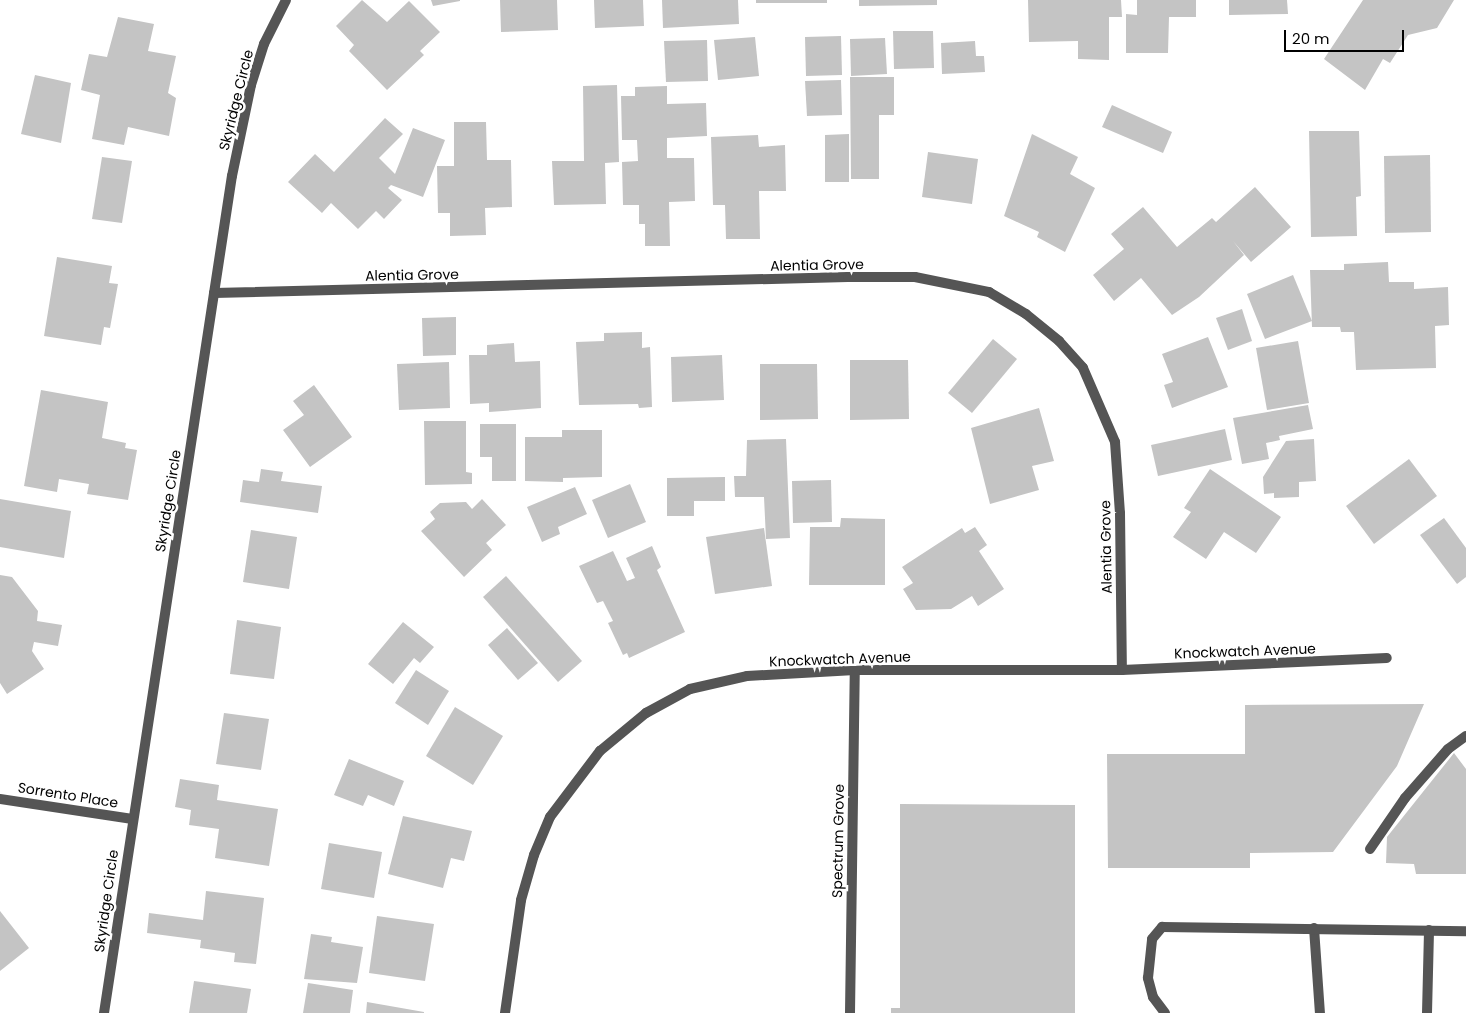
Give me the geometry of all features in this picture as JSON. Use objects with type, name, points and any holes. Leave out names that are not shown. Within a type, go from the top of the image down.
[{"type":"street","name":"Skyridge Circle","points":[[104,1013],[132,819],[232,176],[251,85],[264,44],[286,0]]},
{"type":"street","name":"Alentia Grove","points":[[214,293],[848,277],[915,277],[989,292],[1026,314],[1059,341],[1083,368],[1115,442],[1120,513],[1122,670]]},
{"type":"street","name":"Knockwatch Avenue","points":[[505,1013],[521,900],[534,855],[550,817],[600,751],[646,713],[690,690],[748,676],[855,670],[1122,670],[1387,658]]},
{"type":"street","name":"Spectrum Grove","points":[[850,1013],[855,670]]},
{"type":"street","points":[[1370,849],[1405,798],[1448,749],[1466,736]]},
{"type":"street","name":"Sorrento Place","points":[[0,798],[132,819]]},
{"type":"street","points":[[1165,1013],[1154,997],[1148,978],[1152,939],[1158,930],[1170,927],[1466,931]]},
{"type":"street","points":[[1314,928],[1320,1013]]},
{"type":"street","points":[[1427,1013],[1429,930]]},
{"type":"building","points":[[362,0],[387,22],[409,1],[440,32],[420,51],[424,55],[387,90],[349,51],[354,45],[336,26]]},
{"type":"building","points":[[431,0],[460,0],[460,1],[433,6]]},
{"type":"building","points":[[500,0],[557,0],[558,30],[501,32]]},
{"type":"building","points":[[594,0],[643,0],[644,26],[595,28]]},
{"type":"building","points":[[662,0],[738,0],[739,24],[663,28]]},
{"type":"building","points":[[756,0],[827,0],[827,3],[756,3]]},
{"type":"building","points":[[859,0],[937,0],[937,5],[859,6]]},
{"type":"building","points":[[1028,0],[1121,0],[1122,17],[1109,17],[1109,60],[1078,59],[1078,41],[1029,42]]},
{"type":"building","points":[[1137,0],[1196,0],[1196,17],[1169,17],[1168,53],[1126,53],[1126,14],[1137,15]]},
{"type":"building","points":[[1229,0],[1287,0],[1288,14],[1229,15]]},
{"type":"building","points":[[1363,0],[1454,0],[1437,28],[1408,35],[1390,63],[1383,59],[1365,90],[1324,59]]},
{"type":"building","points":[[118,17],[154,24],[148,51],[176,56],[168,93],[176,98],[169,136],[128,127],[124,145],[92,139],[100,95],[81,90],[89,54],[107,57]]},
{"type":"building","points":[[893,31],[933,31],[934,68],[894,69]]},
{"type":"building","points":[[841,36],[842,75],[806,76],[805,37]]},
{"type":"building","points":[[755,37],[759,76],[718,80],[714,40]]},
{"type":"building","points":[[885,38],[887,74],[851,76],[850,39]]},
{"type":"building","points":[[707,40],[708,81],[666,82],[664,41]]},
{"type":"building","points":[[975,41],[976,56],[984,56],[985,72],[942,74],[941,43]]},
{"type":"building","points":[[35,75],[71,83],[61,143],[21,134]]},
{"type":"building","points":[[850,77],[894,77],[894,115],[879,115],[879,179],[851,179]]},
{"type":"building","points":[[841,80],[842,115],[807,116],[805,81]]},
{"type":"building","points":[[617,85],[619,162],[605,163],[606,204],[554,205],[552,161],[584,161],[583,86]]},
{"type":"building","points":[[667,86],[667,104],[706,103],[707,136],[667,138],[667,158],[694,158],[695,201],[669,202],[670,246],[645,246],[645,224],[639,224],[639,205],[623,205],[622,162],[638,161],[637,140],[622,140],[621,96],[635,96],[635,87]]},
{"type":"building","points":[[1112,105],[1172,132],[1163,153],[1102,127]]},
{"type":"building","points":[[385,118],[403,134],[379,158],[395,174],[413,128],[445,140],[423,197],[391,185],[388,188],[402,200],[384,219],[376,211],[358,229],[331,203],[322,213],[288,182],[315,154],[334,172]]},
{"type":"building","points":[[454,122],[486,122],[487,160],[511,160],[512,207],[485,208],[486,235],[450,236],[450,213],[438,213],[437,166],[454,166]]},
{"type":"building","points":[[1309,131],[1359,131],[1361,196],[1356,197],[1357,236],[1311,237]]},
{"type":"building","points":[[849,134],[849,182],[825,182],[825,135]]},
{"type":"building","points":[[1032,134],[1078,157],[1070,174],[1095,188],[1065,252],[1037,237],[1039,232],[1004,216]]},
{"type":"building","points":[[758,135],[759,147],[785,145],[786,191],[759,191],[760,239],[726,239],[725,205],[713,205],[711,137]]},
{"type":"building","points":[[928,152],[978,159],[972,204],[922,197]]},
{"type":"building","points":[[1430,155],[1431,232],[1385,233],[1384,156]]},
{"type":"building","points":[[102,157],[132,161],[122,223],[92,219]]},
{"type":"building","points":[[1255,187],[1291,227],[1251,262],[1233,241],[1244,255],[1199,297],[1172,315],[1141,278],[1114,301],[1093,275],[1124,249],[1111,234],[1143,207],[1177,247],[1212,218],[1216,222]]},
{"type":"building","points":[[57,257],[112,266],[109,283],[118,284],[110,328],[104,327],[101,345],[44,336]]},
{"type":"building","points":[[1388,262],[1389,282],[1414,282],[1414,289],[1448,287],[1449,325],[1435,326],[1436,368],[1356,370],[1354,332],[1341,332],[1340,327],[1312,327],[1310,270],[1344,270],[1344,264]]},
{"type":"building","points":[[1293,275],[1312,321],[1265,339],[1247,294]]},
{"type":"building","points":[[1242,309],[1252,341],[1228,350],[1216,318]]},
{"type":"building","points":[[456,317],[456,355],[423,356],[422,318]]},
{"type":"building","points":[[642,332],[642,348],[650,347],[652,407],[639,408],[638,404],[579,405],[576,342],[604,341],[604,333]]},
{"type":"building","points":[[1208,337],[1228,387],[1172,408],[1164,385],[1173,382],[1162,354]]},
{"type":"building","points":[[993,339],[1017,359],[972,413],[948,393]]},
{"type":"building","points":[[1298,341],[1309,403],[1267,410],[1256,348]]},
{"type":"building","points":[[514,343],[515,362],[540,361],[541,408],[489,412],[489,403],[470,404],[469,355],[487,355],[487,345]]},
{"type":"building","points":[[722,355],[724,400],[672,402],[671,357]]},
{"type":"building","points":[[850,360],[908,360],[909,419],[850,420]]},
{"type":"building","points":[[449,362],[450,408],[399,410],[397,364]]},
{"type":"building","points":[[760,364],[817,364],[818,419],[760,420]]},
{"type":"building","points":[[314,385],[352,437],[310,467],[283,430],[304,415],[293,401]]},
{"type":"building","points":[[41,390],[108,402],[102,438],[126,443],[125,448],[137,450],[128,500],[87,494],[89,484],[59,479],[57,492],[24,486]]},
{"type":"building","points":[[1308,405],[1313,429],[1279,436],[1280,440],[1266,443],[1269,459],[1242,464],[1233,418]]},
{"type":"building","points":[[1039,408],[1054,461],[1032,466],[1039,490],[990,504],[971,428]]},
{"type":"building","points":[[424,421],[466,421],[466,472],[472,473],[472,484],[425,485]]},
{"type":"building","points":[[480,424],[516,424],[516,481],[492,481],[492,457],[480,457]]},
{"type":"building","points":[[1225,429],[1232,460],[1158,476],[1151,445]]},
{"type":"building","points":[[562,430],[602,430],[602,477],[563,478],[563,482],[525,481],[525,437],[562,437]]},
{"type":"building","points":[[786,439],[790,538],[766,539],[764,497],[735,497],[734,476],[746,476],[747,440]]},
{"type":"building","points":[[1314,439],[1316,481],[1299,482],[1299,497],[1274,498],[1274,493],[1264,494],[1263,477],[1286,441]]},
{"type":"building","points":[[1409,459],[1437,496],[1374,544],[1346,506]]},
{"type":"building","points":[[261,469],[283,472],[281,481],[322,486],[318,513],[240,502],[243,480],[259,482]]},
{"type":"building","points":[[1210,469],[1281,517],[1256,553],[1224,532],[1206,559],[1173,537],[1191,512],[1184,508]]},
{"type":"building","points":[[725,477],[725,501],[694,501],[694,516],[667,516],[667,478]]},
{"type":"building","points":[[831,480],[832,522],[793,523],[792,481]]},
{"type":"building","points":[[630,484],[646,522],[608,538],[592,500]]},
{"type":"building","points":[[575,487],[587,514],[558,527],[560,534],[542,542],[527,507]]},
{"type":"building","points":[[0,499],[71,511],[64,558],[0,547]]},
{"type":"building","points":[[482,499],[506,525],[486,543],[492,550],[464,577],[421,531],[435,519],[430,512],[440,503],[466,502],[472,509]]},
{"type":"building","points":[[841,518],[885,519],[885,585],[809,585],[810,527],[840,527]]},
{"type":"building","points":[[1444,518],[1466,548],[1466,577],[1457,584],[1420,535]]},
{"type":"building","points":[[975,527],[987,545],[979,551],[1004,589],[978,606],[972,596],[951,609],[916,610],[903,589],[913,583],[902,567],[962,528],[965,533]]},
{"type":"building","points":[[764,528],[772,586],[715,594],[706,537]]},
{"type":"building","points":[[251,530],[297,537],[289,589],[243,582]]},
{"type":"building","points":[[652,546],[661,567],[657,570],[685,632],[629,658],[627,653],[623,655],[608,623],[613,621],[603,601],[597,603],[579,566],[613,551],[627,581],[635,578],[626,558]]},
{"type":"building","points":[[0,575],[12,577],[38,611],[37,621],[62,625],[58,646],[34,642],[32,651],[44,669],[7,694],[0,683]]},
{"type":"building","points":[[506,576],[582,661],[558,682],[483,597]]},
{"type":"building","points":[[237,620],[281,627],[274,679],[230,674]]},
{"type":"building","points":[[403,622],[434,647],[420,663],[414,658],[393,684],[368,664]]},
{"type":"building","points":[[507,628],[538,663],[518,680],[488,645]]},
{"type":"building","points":[[416,670],[449,691],[428,725],[395,703]]},
{"type":"building","points":[[1424,704],[1397,766],[1333,852],[1250,853],[1250,868],[1108,868],[1107,754],[1245,754],[1245,705]]},
{"type":"building","points":[[455,707],[503,736],[473,785],[426,756]]},
{"type":"building","points":[[224,713],[269,719],[261,770],[216,764]]},
{"type":"building","points":[[1454,753],[1466,769],[1466,874],[1416,874],[1414,864],[1386,863],[1387,837]]},
{"type":"building","points":[[349,759],[404,781],[394,806],[368,795],[363,806],[334,795]]},
{"type":"building","points":[[180,779],[219,785],[217,800],[278,809],[269,866],[215,858],[219,829],[189,825],[191,810],[175,807]]},
{"type":"building","points":[[900,804],[1075,805],[1075,1013],[891,1013],[891,1008],[900,1008]]},
{"type":"building","points":[[403,816],[472,831],[464,861],[451,858],[443,888],[388,874]]},
{"type":"building","points":[[329,843],[382,852],[374,898],[321,889]]},
{"type":"building","points":[[206,891],[264,898],[256,964],[234,962],[235,953],[200,948],[201,940],[147,933],[149,913],[203,920]]},
{"type":"building","points":[[0,911],[29,948],[0,971]]},
{"type":"building","points":[[377,916],[434,924],[425,981],[369,973]]},
{"type":"building","points":[[311,934],[332,937],[331,942],[363,947],[357,983],[304,979]]},
{"type":"building","points":[[194,981],[251,989],[247,1013],[189,1013]]},
{"type":"building","points":[[308,983],[353,990],[350,1013],[303,1013]]},
{"type":"building","points":[[367,1002],[424,1012],[424,1013],[366,1013]]}]
